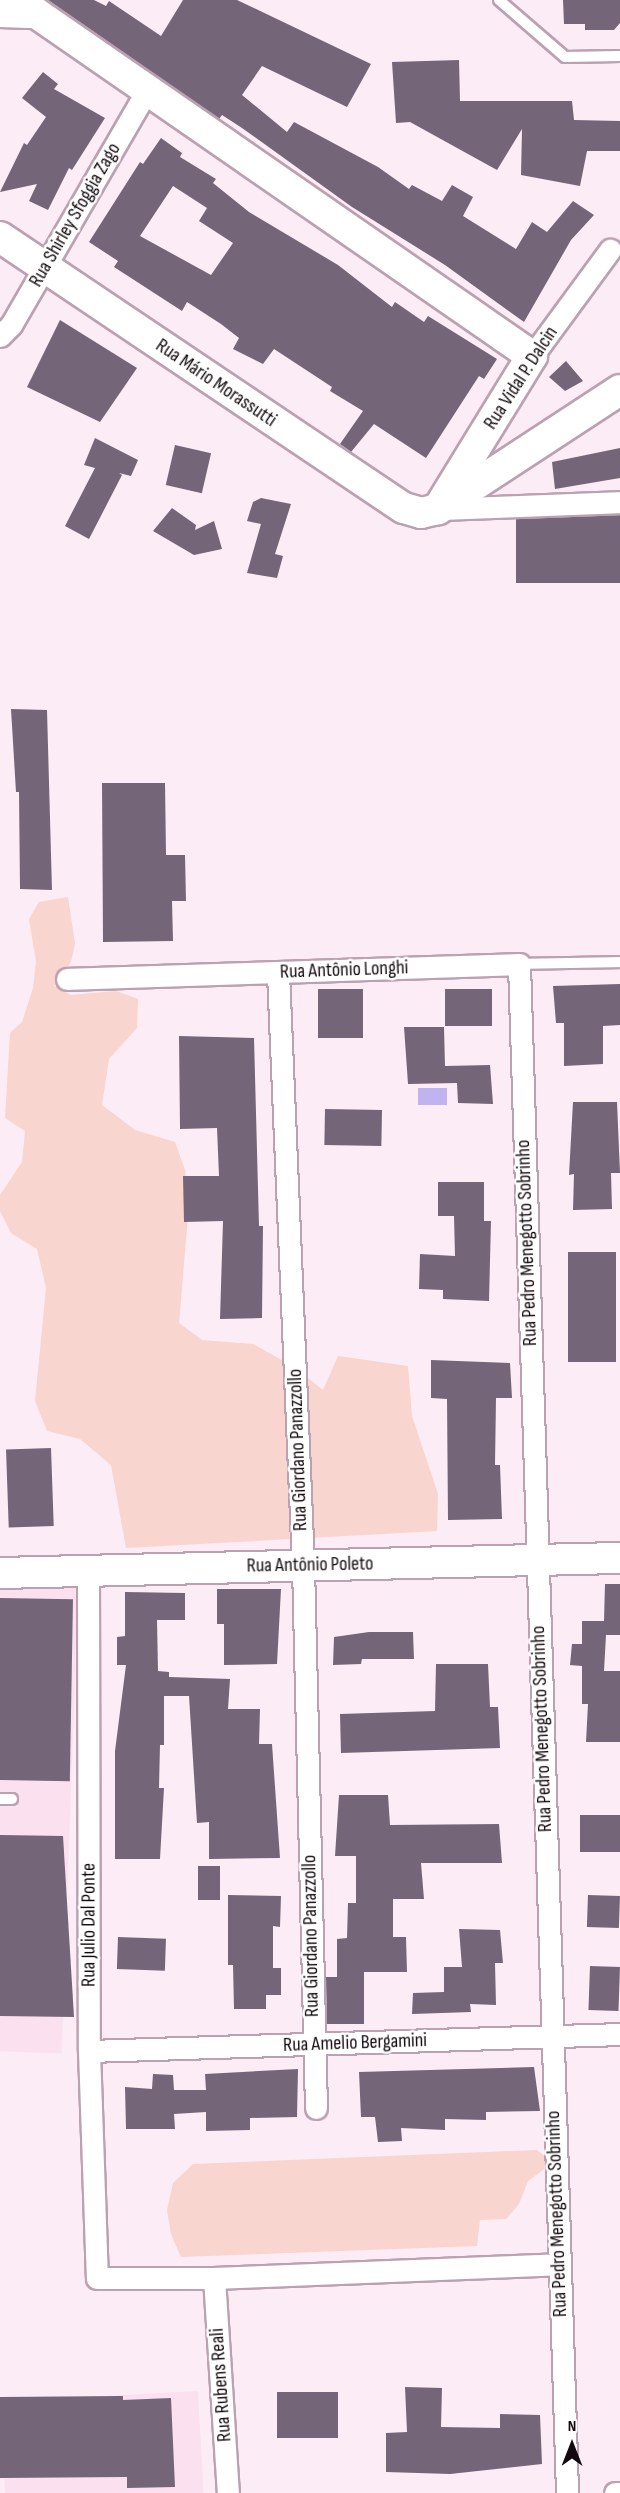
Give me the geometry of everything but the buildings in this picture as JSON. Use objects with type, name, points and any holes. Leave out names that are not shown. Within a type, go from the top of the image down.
[{"type":"street","points":[[0,12],[27,7],[146,92],[532,357]]},
{"type":"street","name":"Rua Shirley Sfoggia Zago","points":[[0,336],[11,325],[146,92]]},
{"type":"street","name":"Rua Mário Morassutti","points":[[0,237],[404,508],[421,513],[438,509]]},
{"type":"street","name":"Rua Vidal P. Dalcin","points":[[438,509],[532,357],[610,250]]},
{"type":"street","points":[[438,509],[620,390]]},
{"type":"street","points":[[438,509],[620,502]]},
{"type":"street","name":"Rua Antônio Longhi","points":[[67,979],[519,964]]},
{"type":"street","name":"Rua Pedro Menegotto Sobrinho","points":[[519,964],[536,1560],[553,2035],[558,2264],[567,2493]]},
{"type":"street","name":"Rua Giordano Panazzollo","points":[[278,973],[303,1565],[316,2108]]},
{"type":"street","name":"Rua Antônio Poleto","points":[[0,1573],[620,1558]]},
{"type":"street","name":"Rua Julio Dal Ponte","points":[[88,1572],[89,2051],[97,2278],[214,2278]]},
{"type":"street","name":"Rua Amelio Bergamini","points":[[89,2051],[620,2034]]},
{"type":"street","points":[[214,2278],[558,2264]]},
{"type":"street","name":"Rua Rubens Reali","points":[[214,2278],[228,2493]]},
{"type":"street","points":[[615,2493],[620,2493]]},
{"type":"lane","points":[[499,0],[566,57],[620,56]]},
{"type":"lane","name":"Rua Antônio Longhi","points":[[519,964],[620,962]]},
{"type":"lane","points":[[0,1799],[12,1799]]},
{"type":"shaded area","points":[[68,897],[75,944],[71,962],[54,986],[71,995],[116,991],[138,999],[137,1028],[109,1059],[102,1105],[135,1130],[175,1142],[185,1170],[189,1204],[179,1323],[202,1340],[253,1344],[294,1367],[323,1390],[338,1356],[408,1366],[412,1416],[438,1494],[437,1531],[126,1548],[111,1465],[80,1439],[47,1431],[35,1401],[46,1288],[37,1249],[11,1233],[0,1211],[0,1195],[22,1162],[25,1131],[5,1118],[10,1033],[22,1022],[33,988],[36,962],[29,919],[39,902]]},
{"type":"shaded area","points":[[418,1088],[447,1088],[447,1105],[418,1105]]},
{"type":"shaded area","points":[[0,1584],[78,1587],[62,2053],[0,2051]]},
{"type":"shaded area","points":[[537,2150],[546,2157],[547,2167],[528,2181],[519,2204],[506,2219],[480,2220],[477,2246],[181,2257],[171,2234],[167,2210],[173,2183],[193,2164]]},
{"type":"shaded area","points":[[198,2391],[203,2493],[5,2493],[0,2401]]}]
